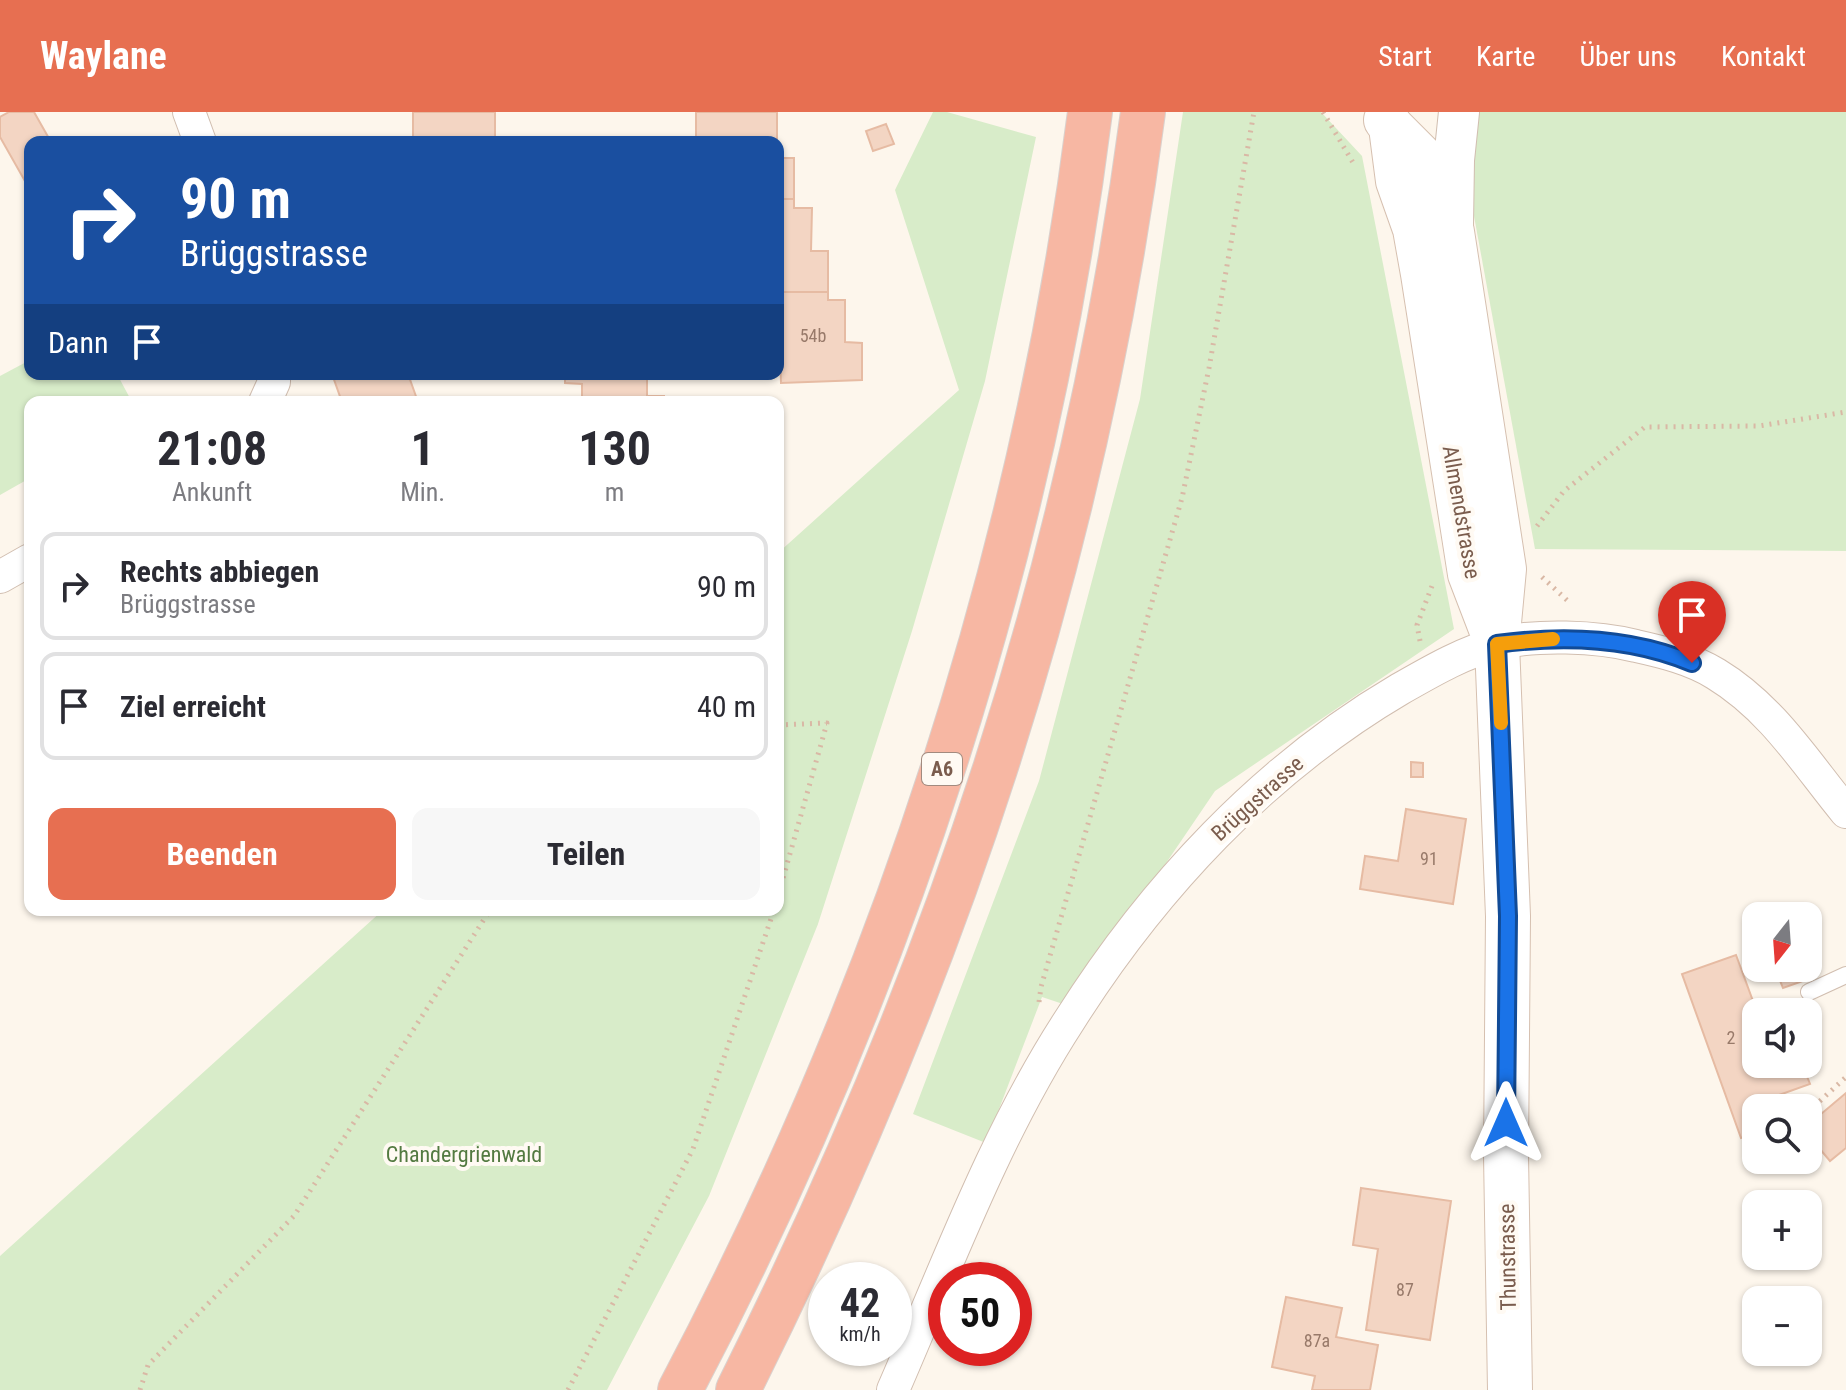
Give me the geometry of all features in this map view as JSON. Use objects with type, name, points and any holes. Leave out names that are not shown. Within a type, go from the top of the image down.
[{"type":"highway","name":"A6","points":[[680,1390],[807,1125],[875,958],[937,785],[997,583],[1034,435],[1069,255],[1090,112]]},
{"type":"highway","name":"A6","points":[[738,1390],[814,1235],[890,1060],[956,889],[1015,711],[1064,533],[1103,360],[1143,112]]},
{"type":"main road","points":[[1386,120],[1430,166],[1452,232]]},
{"type":"main road","name":"Allmendstrasse","points":[[1386,120],[1398,181],[1415,229],[1470,574],[1497,644]]},
{"type":"main road","name":"Allmendstrasse","points":[[1452,232],[1517,567],[1497,644]]},
{"type":"main road","name":"Thunstrasse","points":[[1497,644],[1508,916],[1506,1170],[1510,1390]]},
{"type":"street","points":[[189,112],[198,136]]},
{"type":"street","points":[[1452,232],[1459,112]]},
{"type":"street","points":[[0,577],[24,563]]},
{"type":"street","name":"Brüggstrasse","points":[[893,1390],[1026,1094],[1067,1022],[1121,943],[1187,864],[1258,795],[1347,722],[1426,674],[1497,644],[1530,640],[1578,639],[1626,643],[1671,654],[1714,673],[1753,701],[1789,736],[1846,812]]},
{"type":"lane","points":[[1809,992],[1846,975]]},
{"type":"path","points":[[1039,1002],[1182,498],[1209,368],[1254,112]]},
{"type":"path","points":[[1578,639],[1573,606],[1517,567],[1531,533],[1564,491],[1645,427],[1759,426],[1846,412]]},
{"type":"path","points":[[1426,674],[1417,625],[1436,577]]},
{"type":"path","points":[[784,725],[827,723],[784,875]]},
{"type":"path","points":[[140,1390],[148,1365],[294,1216],[486,916]]},
{"type":"path","points":[[568,1390],[693,1149],[772,916]]},
{"type":"path","points":[[1822,1099],[1846,1077]]},
{"type":"green space","name":"Chandergrienwald","points":[[933,112],[947,112],[1036,137],[985,381],[912,631],[818,924],[709,1196],[607,1390],[0,1390],[0,1256],[376,916],[784,916],[784,548],[959,390],[895,190]]},
{"type":"green space","points":[[1183,112],[1321,112],[1362,156],[1454,629],[1215,791],[1069,1006],[1042,997],[986,1143],[913,1114],[1039,781],[1140,399]]},
{"type":"green space","points":[[1475,112],[1846,112],[1846,551],[1535,549],[1465,167]]},
{"type":"green space","points":[[24,363],[24,380],[120,380],[129,396],[24,396],[24,481],[0,495],[0,376]]},
{"type":"building","points":[[9,112],[34,112],[48,136],[24,136],[24,179],[0,137],[0,117]]},
{"type":"building","points":[[413,112],[495,112],[495,136],[413,136]]},
{"type":"building","points":[[696,112],[777,112],[777,136],[696,136]]},
{"type":"building","points":[[886,124],[894,144],[873,151],[866,131]]},
{"type":"building","points":[[784,158],[794,158],[794,199],[784,199]]},
{"type":"building","points":[[784,199],[794,199],[794,208],[812,208],[811,251],[828,251],[828,292],[784,292]]},
{"type":"building","points":[[784,292],[828,292],[828,300],[845,300],[845,342],[862,343],[862,380],[781,383],[784,380]]},
{"type":"building","points":[[334,380],[410,380],[416,396],[340,396]]},
{"type":"building","points":[[565,380],[647,380],[647,396],[582,396],[582,384],[565,383]]},
{"type":"building","points":[[1411,762],[1423,763],[1423,777],[1411,777]]},
{"type":"building","points":[[1406,809],[1466,819],[1453,904],[1360,889],[1365,856],[1398,861]]},
{"type":"building","points":[[1736,955],[1742,982],[1746,982],[1752,998],[1742,998],[1742,1078],[1808,1078],[1810,1084],[1782,1094],[1742,1094],[1742,1138],[1741,1138],[1682,974]]},
{"type":"building","points":[[1781,982],[1800,982],[1783,988]]},
{"type":"building","points":[[1846,1093],[1846,1148],[1830,1161],[1822,1152],[1822,1113]]},
{"type":"building","points":[[1361,1188],[1451,1201],[1430,1340],[1366,1330],[1378,1249],[1353,1245]]},
{"type":"building","points":[[1286,1297],[1342,1308],[1336,1337],[1378,1345],[1370,1390],[1312,1390],[1315,1376],[1272,1367]]},
{"type":"slow traffic","points":[[1501,723],[1497,644],[1553,639]]},
{"type":"route","points":[[1506,1123],[1508,916],[1497,644],[1530,640],[1602,640],[1671,654],[1692,663]]}]
